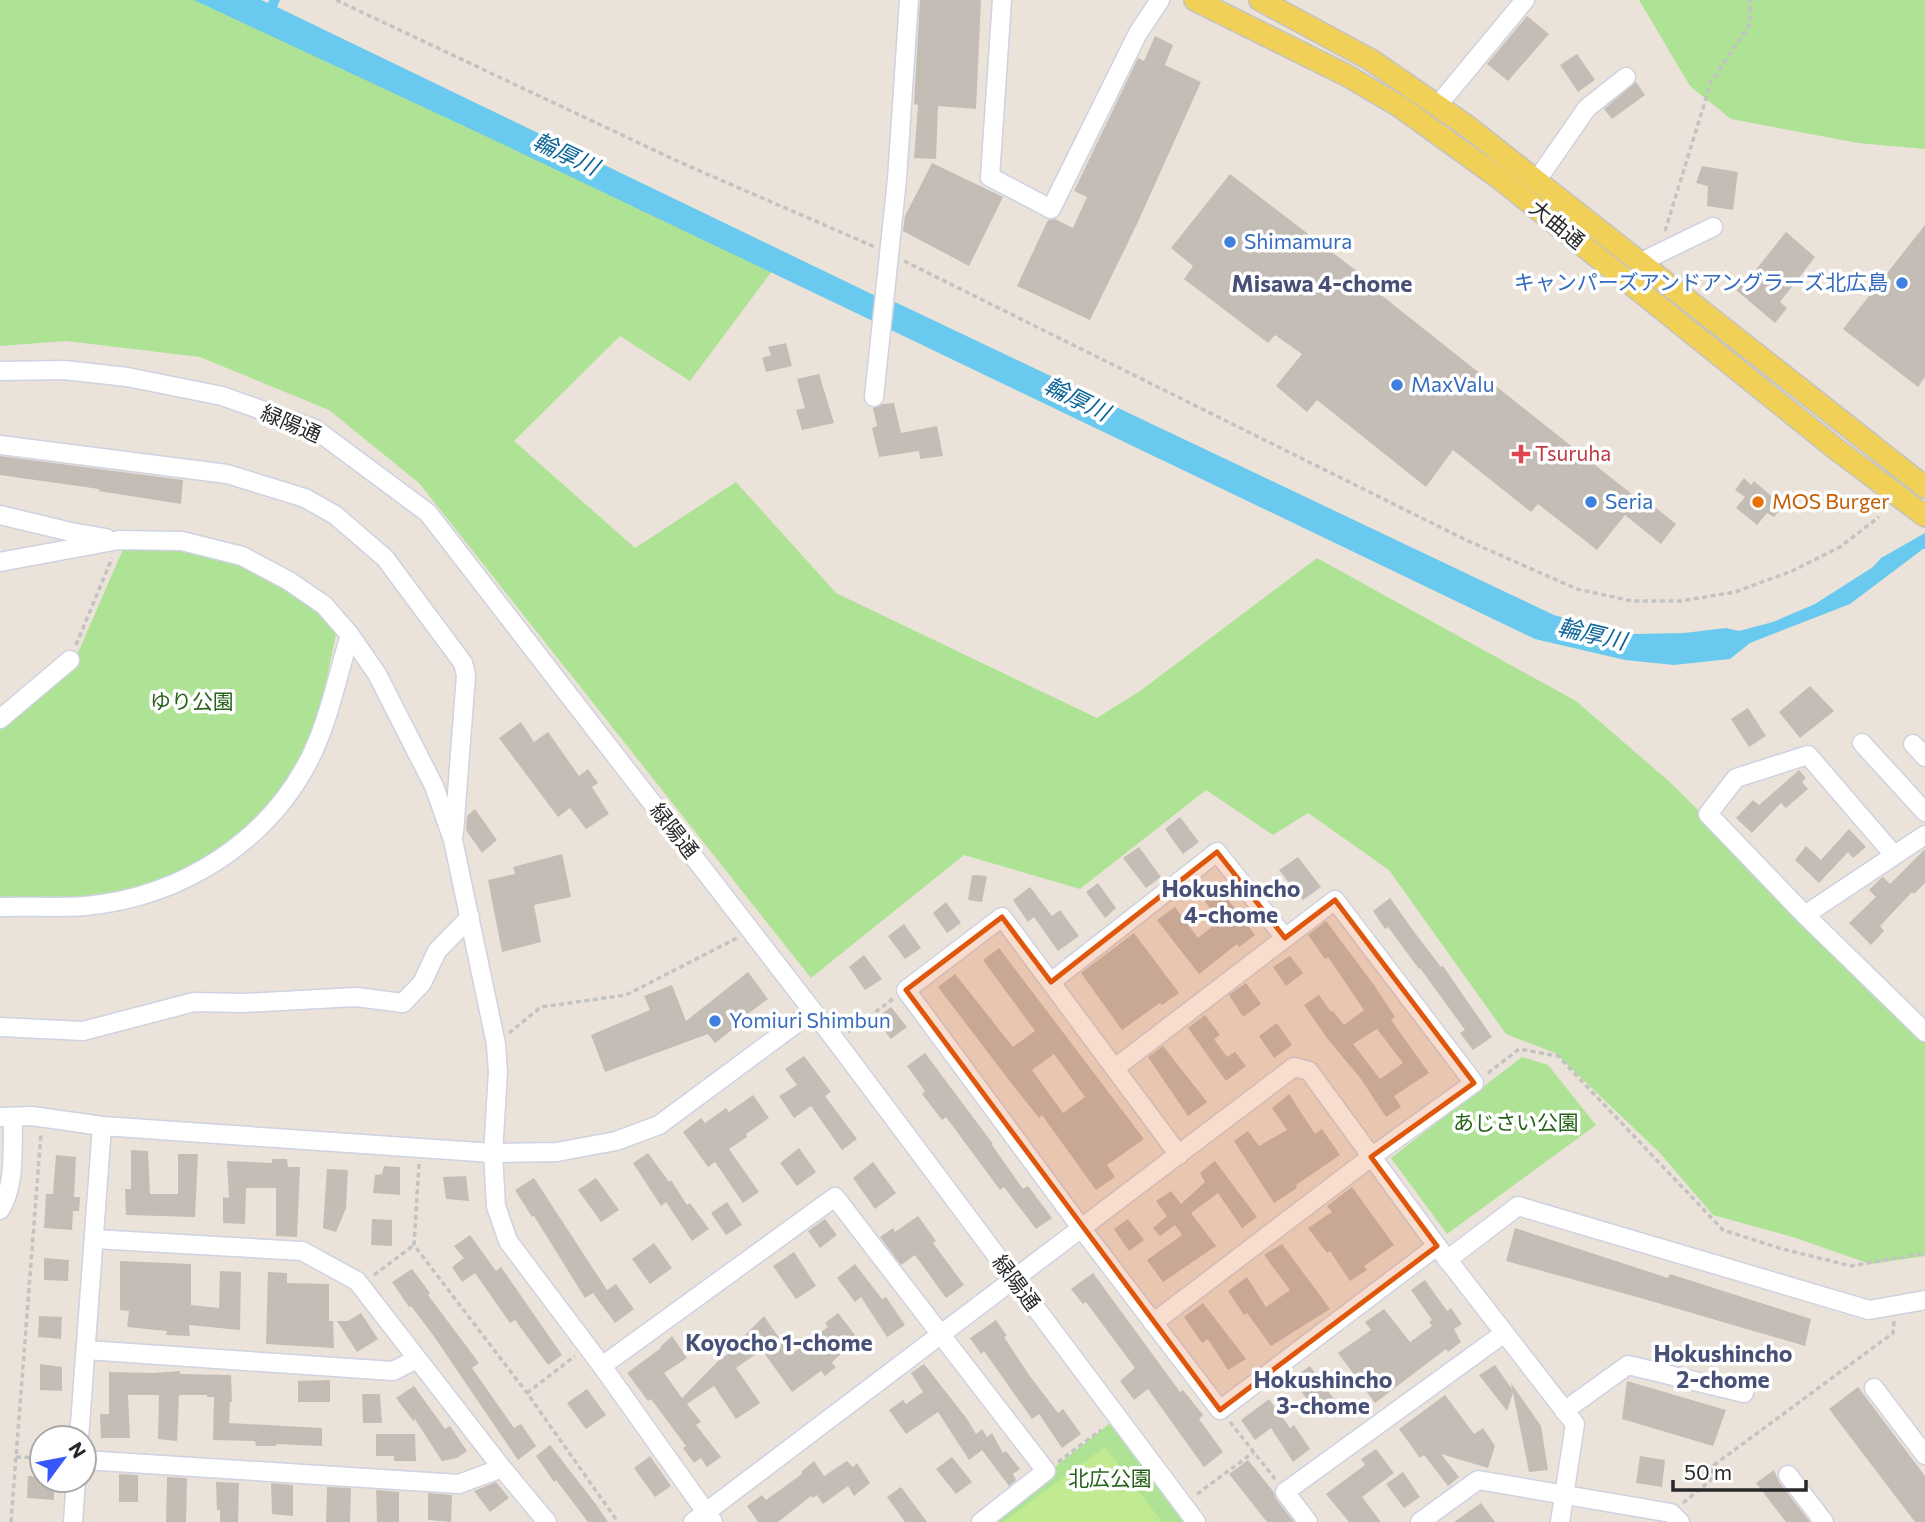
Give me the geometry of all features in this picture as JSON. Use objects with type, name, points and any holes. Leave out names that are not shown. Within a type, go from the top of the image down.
[{"type":"main road","name":"大曲通","points":[[1195,0],[1335,69],[1399,106],[1499,178],[1836,449],[1925,516]]},
{"type":"main road","name":"大曲通","points":[[1260,0],[1371,60],[1438,105],[1924,486]]},
{"type":"street","points":[[874,397],[888,278],[909,0]]},
{"type":"street","points":[[1002,0],[990,177],[1051,209],[1138,33],[1160,0]]},
{"type":"street","points":[[1438,105],[1525,0]]},
{"type":"street","points":[[1537,180],[1587,108],[1626,77]]},
{"type":"street","points":[[1641,262],[1713,227]]},
{"type":"street","name":"緑陽通","points":[[0,371],[64,370],[127,377],[222,396],[315,429],[428,513],[813,1011],[1196,1522]]},
{"type":"street","points":[[0,444],[228,474],[265,484],[305,498],[335,515],[385,558],[463,663],[467,675],[453,840]]},
{"type":"street","points":[[0,515],[71,532],[119,540],[182,541],[242,556],[289,581],[324,606],[350,635],[377,674],[435,786],[453,840],[496,1044],[498,1072],[493,1153],[496,1206],[508,1241],[602,1366],[704,1519],[940,1334],[1014,1281],[1294,1067],[1309,1071],[1503,1334],[1575,1424],[1560,1522]]},
{"type":"street","points":[[2,564],[119,540]]},
{"type":"street","points":[[0,907],[84,906],[134,898],[184,880],[224,857],[258,830],[285,799],[312,753],[329,709],[350,635]]},
{"type":"street","points":[[0,719],[70,660]]},
{"type":"street","points":[[1862,743],[1925,812]]},
{"type":"street","points":[[1894,855],[1808,755],[1736,778],[1708,814],[1805,915],[1925,1032]]},
{"type":"street","points":[[1805,915],[1925,835]]},
{"type":"street","points":[[1051,982],[1217,852],[1285,938]]},
{"type":"street","points":[[1115,1068],[1335,900],[1474,1083],[1371,1157],[1153,1323]]},
{"type":"street","points":[[0,1027],[83,1031],[194,1002],[244,1003],[356,997],[403,1003],[422,983],[437,951],[470,917]]},
{"type":"street","points":[[1178,1155],[1002,917],[906,990],[1082,1229],[1220,1410],[1442,1253],[1518,1206],[1869,1310],[1925,1300]]},
{"type":"street","points":[[0,1210],[5,1203],[10,1183],[6,1117],[32,1116],[102,1126],[493,1153],[556,1152],[616,1141],[659,1125],[813,1011]]},
{"type":"street","points":[[80,1424],[102,1126]]},
{"type":"street","points":[[602,1366],[835,1197],[1046,1471],[981,1522]]},
{"type":"street","points":[[94,1239],[302,1251],[360,1285],[547,1522]]},
{"type":"street","points":[[1308,1522],[1285,1492],[1503,1334]]},
{"type":"street","points":[[86,1349],[393,1371],[417,1359]]},
{"type":"street","points":[[1564,1411],[1628,1365],[1744,1393]]},
{"type":"street","points":[[1874,1388],[1925,1455]]},
{"type":"street","points":[[98,1461],[459,1484],[502,1468]]},
{"type":"street","points":[[1788,1475],[1824,1522]]},
{"type":"street","points":[[1420,1522],[1478,1480],[1564,1493],[1675,1517]]},
{"type":"street","points":[[73,1522],[75,1494]]},
{"type":"path","points":[[336,0],[677,161],[890,254],[1454,534],[1577,589],[1632,601],[1681,601],[1735,592],[1791,571],[1840,547],[1880,517]]},
{"type":"path","points":[[1641,262],[1662,242],[1710,82],[1750,24],[1750,0]]},
{"type":"path","points":[[70,660],[119,540]]},
{"type":"path","points":[[496,1044],[541,1007],[626,995],[751,930]]},
{"type":"path","points":[[847,1033],[906,990]]},
{"type":"path","points":[[1474,1083],[1520,1049],[1558,1056],[1723,1230],[1779,1248],[1851,1266],[1925,1253]]},
{"type":"path","points":[[11,1522],[42,1118]]},
{"type":"path","points":[[420,1148],[415,1245],[527,1394],[618,1522]]},
{"type":"path","points":[[360,1285],[415,1245]]},
{"type":"path","points":[[1675,1517],[1710,1481],[1714,1465],[1894,1333],[1896,1305]]},
{"type":"path","points":[[527,1394],[588,1347]]},
{"type":"path","points":[[1220,1410],[1285,1492]]},
{"type":"path","points":[[1046,1471],[1101,1430]]},
{"type":"path","points":[[1197,1494],[1254,1452]]},
{"type":"path","points":[[16,1457],[28,1457]]},
{"type":"highlighted area","points":[[1217,852],[1285,938],[1335,900],[1474,1083],[1371,1157],[1437,1246],[1220,1410],[906,990],[1002,917],[1051,982]]},
{"type":"green space","points":[[0,0],[217,0],[775,267],[690,381],[620,336],[514,441],[635,548],[736,482],[836,593],[1097,718],[1140,691],[1317,558],[1576,701],[1672,784],[1925,1039],[1925,1256],[1870,1264],[1793,1237],[1713,1215],[1660,1153],[1555,1053],[1506,1034],[1389,870],[1308,813],[1273,835],[1206,790],[1080,889],[964,855],[811,978],[419,483],[329,410],[200,357],[66,341],[0,346]]},
{"type":"green space","points":[[1639,0],[1925,0],[1925,149],[1858,143],[1731,119],[1690,86]]},
{"type":"green space","name":"ゆり公園","points":[[124,547],[178,547],[234,563],[285,588],[329,621],[336,634],[314,729],[287,784],[268,808],[221,850],[194,866],[165,880],[107,895],[0,900],[0,730],[70,671]]},
{"type":"green space","name":"あじさい公園","points":[[1522,1057],[1548,1065],[1596,1125],[1447,1234],[1391,1158]]},
{"type":"green space","name":"北広公園","points":[[1118,1417],[1196,1522],[985,1522]]},
{"type":"green space","points":[[1105,1447],[1162,1522],[1003,1522]]},
{"type":"water","name":"輪厚川","points":[[194,0],[261,0],[268,3],[269,0],[280,0],[277,7],[880,298],[877,323],[494,140]]},
{"type":"water","name":"輪厚川","points":[[895,302],[1554,615],[1588,625],[1634,634],[1684,633],[1726,628],[1739,631],[1773,622],[1815,604],[1873,567],[1881,558],[1925,533],[1925,549],[1850,604],[1750,643],[1730,659],[1674,665],[1625,660],[1535,639],[891,330]]},
{"type":"building","points":[[920,0],[981,0],[976,109],[938,106],[936,159],[914,158]]},
{"type":"building","points":[[1527,16],[1549,34],[1508,81],[1487,64]]},
{"type":"building","points":[[1155,36],[1173,45],[1165,65],[1201,82],[1090,320],[1017,286],[1048,220],[1055,219],[1073,228],[1087,197],[1074,191],[1138,58],[1144,61]]},
{"type":"building","points":[[1577,54],[1595,80],[1578,92],[1560,65]]},
{"type":"building","points":[[1636,82],[1645,95],[1612,119],[1604,109]]},
{"type":"building","points":[[932,163],[1003,197],[969,266],[903,231],[905,216]]},
{"type":"building","points":[[1702,166],[1738,172],[1733,210],[1707,206],[1708,186],[1696,183]]},
{"type":"building","points":[[1230,174],[1358,272],[1356,275],[1643,503],[1646,500],[1676,524],[1661,544],[1625,515],[1597,550],[1538,504],[1531,512],[1453,450],[1426,487],[1317,400],[1307,412],[1276,386],[1302,354],[1275,335],[1268,343],[1184,279],[1193,266],[1171,248]]},
{"type":"building","name":"キャンパーズアンドアングラーズ北広島","points":[[1925,225],[1925,377],[1918,387],[1843,329]]},
{"type":"building","points":[[1786,232],[1815,257],[1780,302],[1787,308],[1775,323],[1736,290],[1747,275],[1750,277]]},
{"type":"building","points":[[786,343],[792,366],[766,372],[762,358],[771,355],[768,347]]},
{"type":"building","points":[[819,374],[834,423],[802,430],[796,410],[805,408],[797,379]]},
{"type":"building","points":[[894,403],[901,433],[937,426],[943,456],[920,459],[919,451],[879,457],[872,428],[877,426],[873,408]]},
{"type":"building","points":[[0,456],[183,480],[181,504],[0,475]]},
{"type":"building","points":[[1744,478],[1751,485],[1754,481],[1777,501],[1775,504],[1781,509],[1774,517],[1767,513],[1757,525],[1736,508],[1745,497],[1735,490]]},
{"type":"building","points":[[1810,686],[1834,711],[1800,738],[1779,712]]},
{"type":"building","points":[[1748,708],[1766,736],[1749,747],[1731,719]]},
{"type":"building","points":[[521,722],[534,742],[548,732],[579,776],[588,769],[598,783],[592,787],[609,814],[586,829],[570,808],[558,817],[499,738]]},
{"type":"building","points":[[1799,770],[1806,778],[1802,782],[1808,789],[1786,808],[1781,803],[1752,833],[1736,818],[1753,800],[1759,805]]},
{"type":"building","points":[[475,809],[497,840],[482,853],[466,830],[467,816]]},
{"type":"building","points":[[1180,817],[1199,842],[1183,854],[1165,829]]},
{"type":"building","points":[[1849,829],[1866,847],[1853,858],[1848,852],[1819,883],[1795,860],[1806,846],[1821,860]]},
{"type":"building","points":[[1139,847],[1161,877],[1146,888],[1123,858]]},
{"type":"building","points":[[1925,849],[1925,883],[1914,894],[1912,892],[1880,926],[1884,931],[1871,945],[1849,923],[1876,897],[1869,890],[1881,878],[1890,884]]},
{"type":"building","points":[[562,854],[571,897],[534,905],[541,942],[502,952],[488,880],[515,874],[513,867]]},
{"type":"building","points":[[1298,857],[1321,887],[1303,900],[1279,870]]},
{"type":"building","points":[[972,875],[987,876],[982,902],[968,900]]},
{"type":"building","points":[[1214,881],[1255,935],[1239,947],[1237,944],[1199,974],[1157,920],[1175,907],[1198,938],[1219,921],[1199,893]]},
{"type":"building","points":[[1098,883],[1116,908],[1105,918],[1086,892]]},
{"type":"building","points":[[1030,887],[1052,916],[1060,910],[1079,936],[1058,951],[1034,917],[1028,922],[1013,900]]},
{"type":"building","points":[[1390,898],[1441,967],[1443,966],[1492,1037],[1473,1050],[1460,1033],[1465,1030],[1420,968],[1388,927],[1385,929],[1373,911]]},
{"type":"building","points":[[946,902],[961,923],[947,933],[933,913]]},
{"type":"building","points":[[1326,921],[1374,985],[1395,1017],[1391,1020],[1429,1073],[1394,1096],[1401,1107],[1386,1117],[1361,1079],[1304,1005],[1319,995],[1344,1025],[1364,1010],[1328,957],[1325,959],[1308,935]],"holes":[[[1377,1029],[1403,1063],[1380,1079],[1353,1044]]]},
{"type":"building","points":[[904,924],[921,948],[905,959],[888,936]]},
{"type":"building","points":[[1134,933],[1179,993],[1122,1030],[1081,973]]},
{"type":"building","points":[[999,948],[1144,1139],[1107,1165],[1115,1177],[1096,1190],[1042,1115],[1039,1118],[938,987],[955,974],[1013,1047],[1035,1031],[983,960]],"holes":[[[1054,1054],[1085,1097],[1063,1113],[1032,1070]]]},
{"type":"building","points":[[864,955],[882,979],[865,990],[849,967]]},
{"type":"building","points":[[1290,956],[1303,973],[1286,986],[1273,967]]},
{"type":"building","points":[[748,972],[768,999],[735,1023],[737,1026],[715,1043],[708,1034],[605,1072],[591,1035],[650,1010],[644,996],[672,985],[686,1021]]},
{"type":"building","points":[[1246,983],[1261,1004],[1243,1017],[1229,995]]},
{"type":"building","points":[[891,1007],[907,1027],[891,1039],[875,1019]]},
{"type":"building","points":[[1205,1015],[1220,1035],[1214,1039],[1227,1057],[1235,1052],[1246,1066],[1226,1081],[1188,1028]]},
{"type":"building","points":[[1277,1023],[1292,1045],[1274,1058],[1259,1036]]},
{"type":"building","points":[[1163,1046],[1207,1102],[1188,1116],[1148,1057]]},
{"type":"building","points":[[925,1053],[1023,1189],[1028,1186],[1052,1218],[1036,1229],[1004,1187],[1000,1190],[946,1117],[942,1120],[922,1094],[925,1091],[907,1066]]},
{"type":"building","points":[[804,1056],[831,1092],[825,1096],[857,1139],[842,1150],[811,1106],[794,1118],[779,1096],[797,1085],[785,1069]]},
{"type":"building","points":[[1289,1094],[1315,1134],[1322,1129],[1340,1155],[1274,1203],[1234,1141],[1248,1131],[1259,1146],[1287,1130],[1272,1108]]},
{"type":"building","points":[[753,1095],[769,1118],[729,1149],[759,1192],[743,1203],[715,1162],[708,1167],[683,1132],[701,1118],[705,1123],[726,1108],[729,1112]]},
{"type":"building","points":[[799,1148],[816,1172],[797,1186],[780,1163]]},
{"type":"building","points":[[131,1150],[148,1151],[150,1194],[178,1194],[178,1154],[198,1154],[195,1217],[126,1215],[125,1189],[131,1189]]},
{"type":"building","points":[[648,1153],[669,1182],[671,1180],[687,1205],[690,1203],[709,1229],[692,1241],[666,1202],[661,1206],[633,1163]]},
{"type":"building","points":[[56,1155],[76,1157],[74,1197],[80,1197],[79,1211],[73,1211],[72,1230],[44,1228],[46,1194],[53,1194]]},
{"type":"building","points":[[272,1159],[287,1159],[288,1167],[300,1167],[297,1237],[276,1236],[276,1188],[246,1188],[245,1224],[223,1223],[223,1197],[229,1198],[227,1161],[272,1163]]},
{"type":"building","points":[[1215,1161],[1257,1217],[1242,1228],[1218,1193],[1191,1213],[1216,1246],[1163,1282],[1147,1260],[1182,1235],[1175,1225],[1160,1236],[1153,1228],[1167,1216],[1156,1201],[1171,1191],[1181,1204],[1205,1182],[1200,1173]]},
{"type":"building","points":[[873,1162],[896,1193],[875,1209],[853,1178]]},
{"type":"building","points":[[384,1166],[400,1167],[400,1195],[373,1193],[375,1175],[382,1174]]},
{"type":"building","points":[[327,1169],[348,1170],[346,1208],[336,1232],[323,1228]]},
{"type":"building","points":[[466,1176],[469,1201],[446,1199],[443,1177]]},
{"type":"building","points":[[534,1178],[607,1290],[616,1284],[634,1309],[615,1323],[593,1293],[585,1298],[515,1190]]},
{"type":"building","points":[[596,1178],[619,1210],[601,1222],[578,1190]]},
{"type":"building","points":[[1352,1187],[1394,1245],[1364,1266],[1367,1270],[1350,1281],[1330,1251],[1327,1253],[1308,1228],[1332,1212],[1327,1206]]},
{"type":"building","points":[[727,1202],[742,1225],[726,1235],[711,1213]]},
{"type":"building","points":[[918,1216],[936,1241],[933,1243],[964,1285],[946,1298],[915,1255],[901,1265],[880,1237],[893,1228],[895,1232]]},
{"type":"building","points":[[372,1219],[392,1220],[392,1246],[371,1245]]},
{"type":"building","points":[[825,1219],[837,1235],[820,1248],[808,1231]]},
{"type":"building","points":[[1128,1219],[1144,1240],[1129,1251],[1114,1229]]},
{"type":"building","points":[[1515,1228],[1668,1278],[1670,1274],[1811,1319],[1805,1346],[1506,1261]]},
{"type":"building","points":[[470,1235],[496,1271],[501,1267],[562,1355],[548,1365],[515,1320],[510,1323],[475,1273],[462,1282],[452,1267],[464,1258],[454,1246]]},
{"type":"building","points":[[654,1243],[672,1268],[650,1284],[632,1259]]},
{"type":"building","points":[[1282,1244],[1330,1309],[1271,1346],[1247,1313],[1244,1315],[1228,1291],[1247,1277],[1266,1307],[1290,1290],[1264,1255]]},
{"type":"building","points":[[794,1252],[816,1286],[796,1299],[773,1266]]},
{"type":"building","points":[[44,1258],[69,1260],[68,1281],[44,1280]]},
{"type":"building","points":[[120,1261],[191,1264],[191,1305],[219,1308],[220,1271],[241,1272],[240,1330],[189,1325],[190,1336],[166,1335],[167,1331],[127,1327],[129,1311],[120,1310]]},
{"type":"building","points":[[855,1264],[882,1299],[886,1297],[905,1325],[887,1337],[861,1297],[855,1302],[837,1278]]},
{"type":"building","points":[[412,1269],[479,1363],[472,1368],[514,1428],[521,1424],[536,1446],[518,1460],[433,1335],[392,1282]]},
{"type":"building","points":[[268,1272],[287,1273],[287,1283],[329,1284],[329,1321],[333,1321],[334,1348],[266,1344]]},
{"type":"building","points":[[1093,1273],[1180,1392],[1183,1390],[1203,1415],[1199,1419],[1223,1452],[1204,1467],[1148,1389],[1134,1400],[1120,1381],[1135,1368],[1086,1302],[1083,1304],[1071,1289]]},
{"type":"building","points":[[1425,1280],[1447,1311],[1451,1308],[1462,1324],[1454,1329],[1461,1342],[1448,1352],[1446,1349],[1375,1403],[1338,1353],[1371,1330],[1365,1322],[1384,1309],[1410,1342],[1432,1326],[1429,1322],[1432,1320],[1411,1290]]},
{"type":"building","points":[[1203,1303],[1246,1359],[1228,1370],[1208,1339],[1202,1343],[1184,1317]]},
{"type":"building","points":[[361,1313],[378,1339],[357,1352],[337,1321],[348,1321]]},
{"type":"building","points":[[838,1313],[859,1340],[836,1358],[832,1363],[836,1367],[825,1376],[821,1371],[792,1392],[762,1350],[736,1368],[760,1403],[736,1419],[714,1386],[687,1404],[701,1422],[696,1425],[721,1457],[707,1467],[701,1458],[694,1463],[683,1448],[686,1446],[651,1399],[648,1401],[627,1373],[661,1348],[672,1336],[687,1358],[664,1373],[682,1398],[718,1361],[748,1340],[744,1336],[764,1316],[789,1352],[793,1353],[828,1327],[825,1323]]},
{"type":"building","points":[[39,1316],[62,1317],[61,1339],[38,1337]]},
{"type":"building","points":[[996,1320],[1029,1375],[1058,1413],[1063,1409],[1081,1434],[1062,1448],[1039,1414],[1032,1419],[984,1351],[981,1354],[970,1338]]},
{"type":"building","points":[[40,1364],[62,1367],[62,1391],[40,1390]]},
{"type":"building","points":[[924,1364],[976,1434],[982,1429],[987,1437],[992,1433],[1003,1453],[1006,1451],[1020,1469],[1013,1474],[1016,1480],[1009,1486],[982,1450],[969,1460],[938,1412],[906,1434],[889,1410],[903,1400],[906,1404],[923,1392],[911,1373]]},
{"type":"building","points":[[1495,1365],[1541,1426],[1548,1470],[1529,1472],[1513,1393],[1507,1411],[1479,1375]]},
{"type":"building","points":[[1310,1366],[1339,1406],[1326,1417],[1315,1400],[1310,1404],[1292,1378]]},
{"type":"building","points":[[180,1371],[180,1374],[231,1375],[232,1402],[229,1423],[322,1428],[322,1446],[256,1446],[255,1441],[213,1440],[214,1397],[207,1395],[179,1395],[177,1441],[158,1439],[159,1395],[128,1395],[130,1438],[101,1438],[100,1414],[109,1414],[109,1372]]},
{"type":"building","points":[[330,1380],[330,1402],[298,1402],[298,1381]]},
{"type":"building","points":[[1627,1381],[1726,1410],[1713,1446],[1622,1419]]},
{"type":"building","points":[[414,1386],[445,1429],[450,1426],[467,1451],[457,1458],[442,1461],[414,1418],[414,1422],[396,1398]]},
{"type":"building","points":[[1858,1387],[1925,1476],[1925,1522],[1915,1522],[1829,1409]]},
{"type":"building","points":[[587,1389],[606,1415],[586,1429],[567,1403]]},
{"type":"building","points":[[362,1394],[380,1394],[382,1423],[363,1423]]},
{"type":"building","points":[[1445,1395],[1474,1434],[1483,1428],[1495,1446],[1488,1468],[1441,1454],[1459,1477],[1448,1486],[1424,1455],[1420,1458],[1399,1429]]},
{"type":"building","points":[[1269,1399],[1290,1428],[1294,1425],[1310,1449],[1293,1462],[1271,1428],[1255,1440],[1241,1420]]},
{"type":"building","points":[[376,1434],[415,1434],[416,1461],[394,1461],[394,1456],[376,1456]]},
{"type":"building","points":[[550,1445],[608,1522],[588,1522],[556,1480],[554,1482],[536,1456]]},
{"type":"building","points":[[1376,1449],[1394,1473],[1362,1497],[1381,1522],[1349,1522],[1326,1494],[1365,1465],[1361,1459]]},
{"type":"building","points":[[650,1456],[671,1486],[655,1497],[634,1468]]},
{"type":"building","points":[[1640,1456],[1665,1460],[1662,1487],[1636,1483]]},
{"type":"building","points":[[952,1457],[972,1482],[956,1494],[936,1469]]},
{"type":"building","points":[[1248,1460],[1294,1522],[1267,1522],[1229,1474]]},
{"type":"building","points":[[814,1461],[824,1476],[847,1461],[853,1467],[857,1463],[870,1483],[854,1496],[848,1486],[823,1504],[817,1495],[813,1498],[811,1496],[778,1522],[758,1522],[747,1506],[762,1495],[766,1500],[802,1474]]},
{"type":"building","points":[[1774,1470],[1779,1482],[1810,1522],[1786,1522],[1756,1483]]},
{"type":"building","points":[[1403,1472],[1420,1497],[1404,1508],[1386,1484]]},
{"type":"building","points":[[119,1474],[138,1475],[138,1502],[119,1502]]},
{"type":"building","points":[[28,1476],[28,1494],[54,1494],[54,1500],[27,1498]]},
{"type":"building","points":[[167,1477],[187,1478],[186,1522],[166,1522]]},
{"type":"building","points":[[216,1482],[239,1483],[238,1522],[220,1522]]},
{"type":"building","points":[[496,1482],[509,1498],[490,1512],[474,1491]]},
{"type":"building","points":[[271,1483],[293,1485],[293,1516],[272,1514]]},
{"type":"building","points":[[327,1487],[351,1488],[350,1522],[326,1522]]},
{"type":"building","points":[[901,1487],[927,1522],[905,1522],[887,1497]]},
{"type":"building","points":[[376,1490],[399,1492],[399,1522],[377,1522]]},
{"type":"building","points":[[428,1493],[452,1495],[451,1522],[428,1520]]},
{"type":"building","points":[[1481,1503],[1495,1522],[1454,1522]]},
{"type":"place","name":"Shimamura","points":[[1230,242]]},
{"type":"place","name":"キャンパーズアンドアングラーズ北広島","points":[[1902,283]]},
{"type":"place","name":"MaxValu","points":[[1397,385]]},
{"type":"place","name":"Tsuruha","points":[[1521,454]]},
{"type":"place","name":"Seria","points":[[1591,502]]},
{"type":"place","name":"MOS Burger","points":[[1758,502]]},
{"type":"place","name":"Yomiuri Shimbun","points":[[715,1021]]},
{"type":"district","name":"Misawa 4-chome","points":[[1322,284]]},
{"type":"district","name":"Hokushincho 4-chome","points":[[1231,902]]},
{"type":"district","name":"Koyocho 1-chome","points":[[779,1343]]},
{"type":"district","name":"Hokushincho 2-chome","points":[[1723,1367]]},
{"type":"district","name":"Hokushincho 3-chome","points":[[1323,1393]]}]
